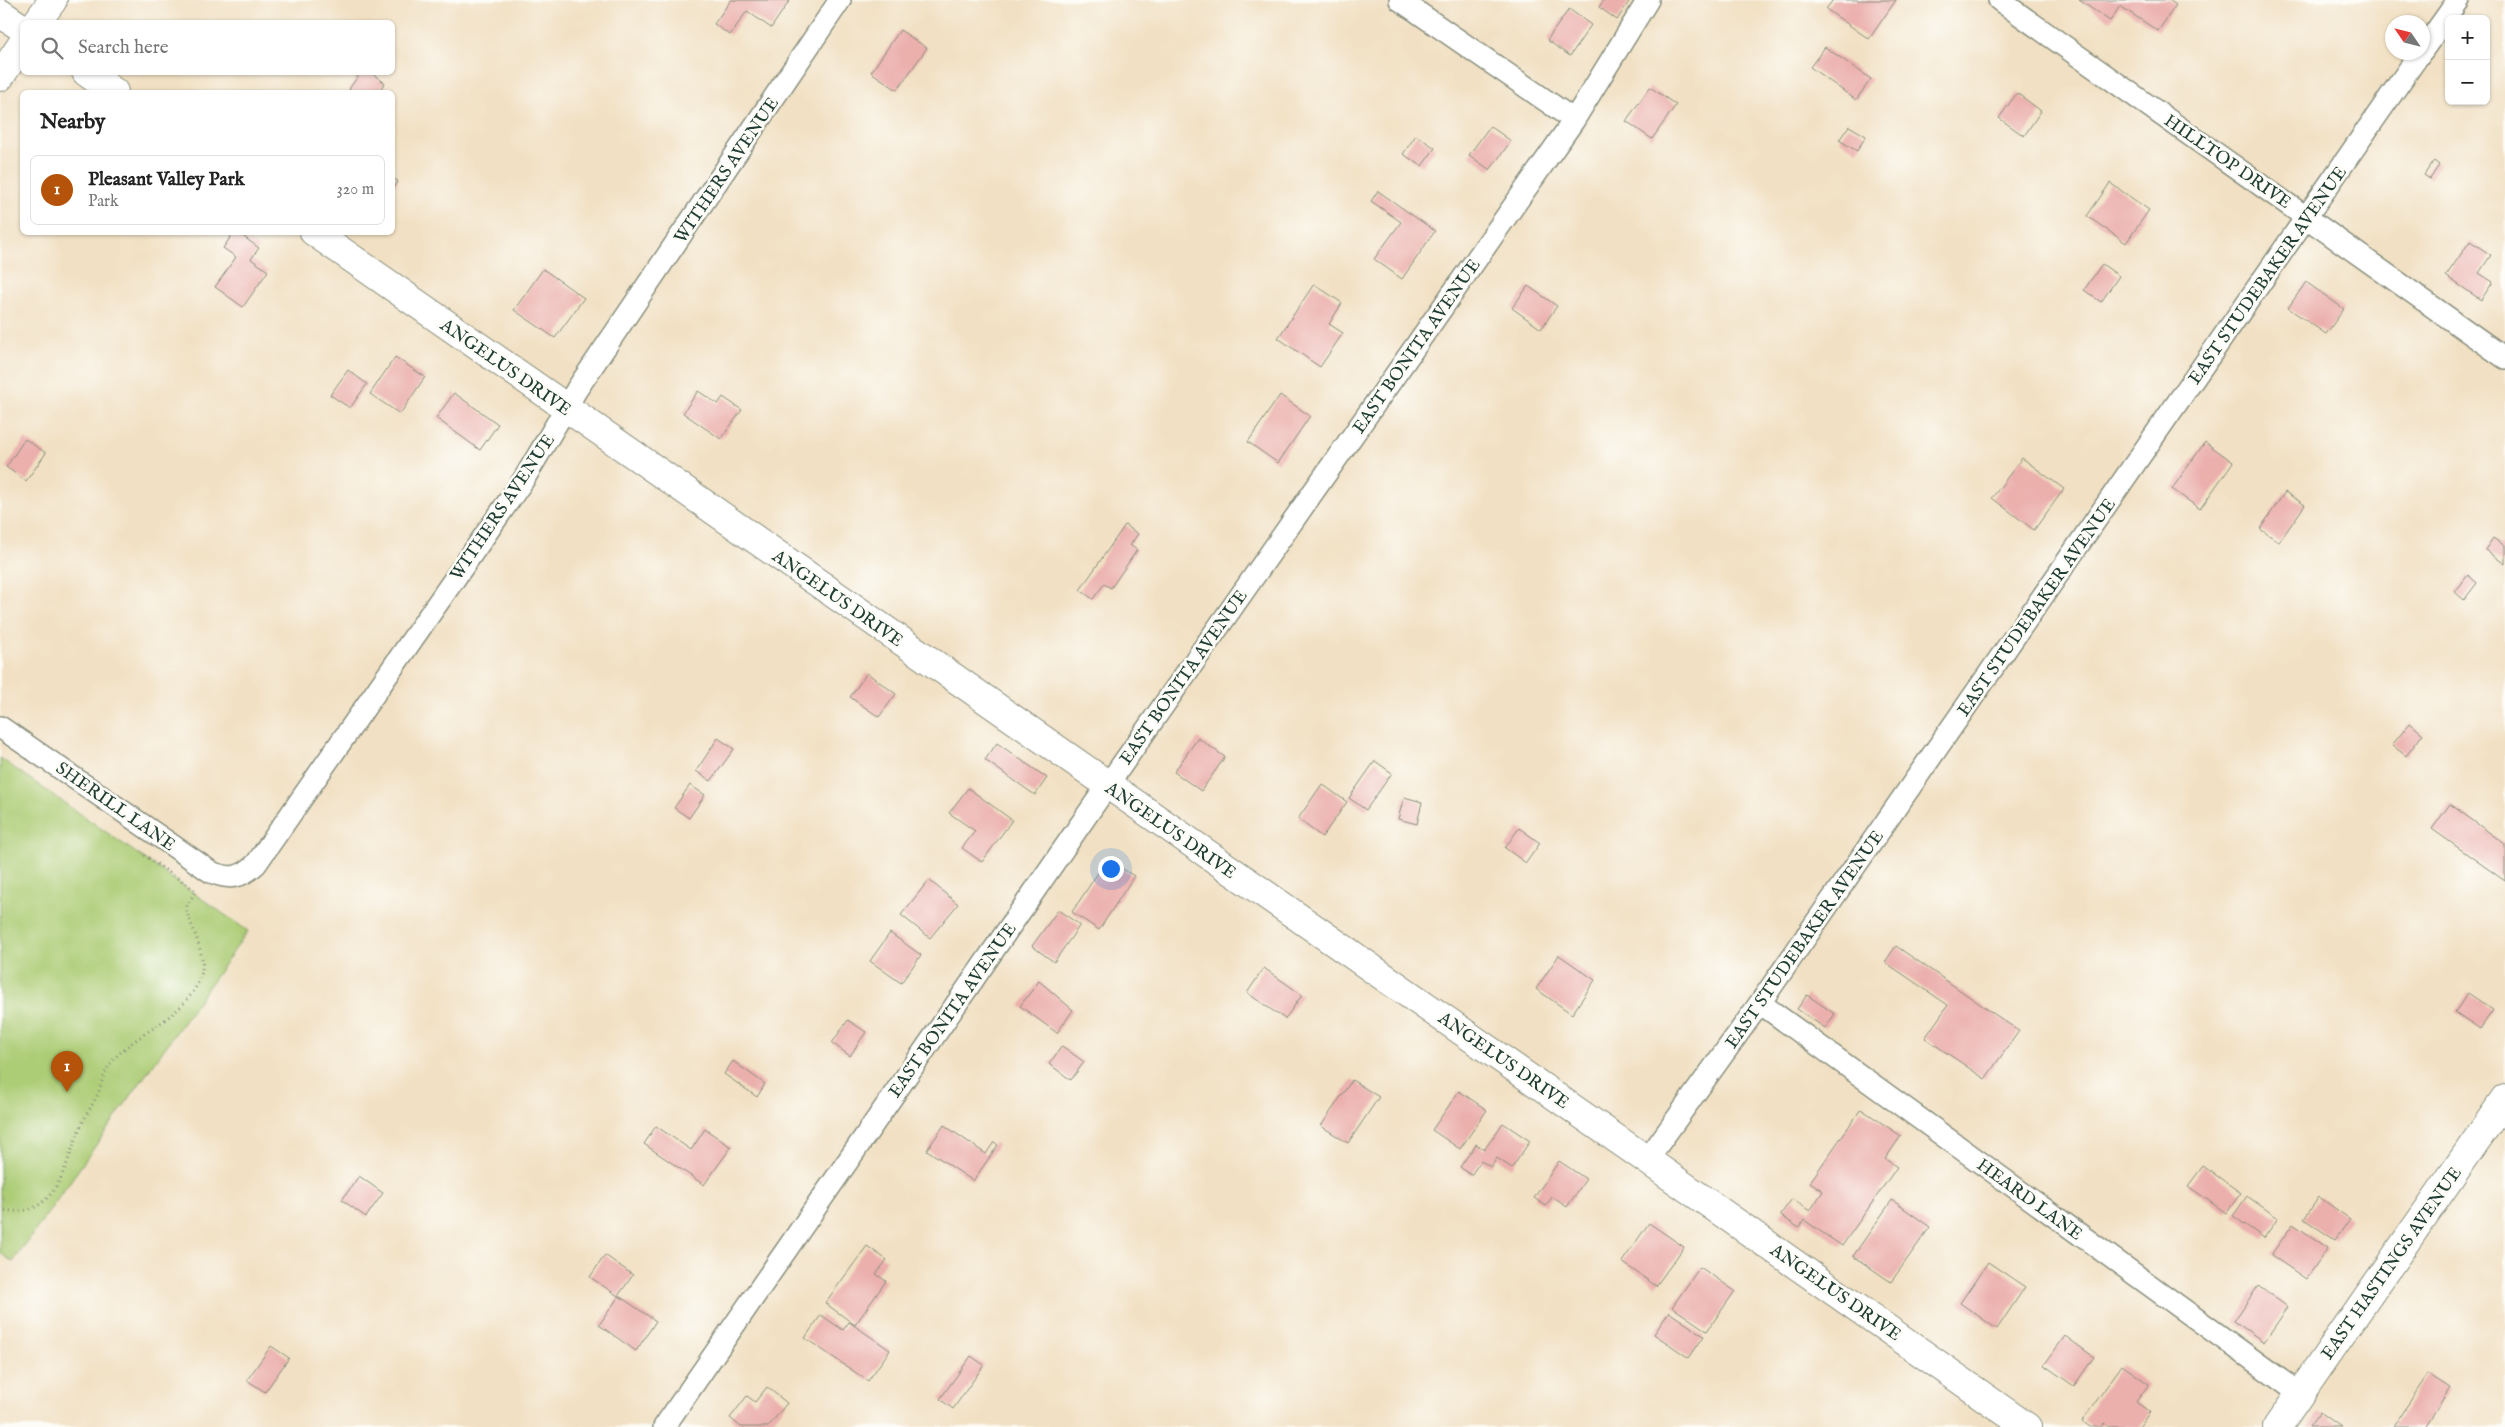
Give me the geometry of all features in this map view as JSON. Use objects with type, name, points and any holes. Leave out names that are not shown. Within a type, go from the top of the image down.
[{"type":"street","points":[[38,20],[53,0]]},
{"type":"street","name":"WITHERS AVENUE","points":[[235,878],[245,874],[256,864],[524,479],[566,408],[840,0]]},
{"type":"street","points":[[1400,0],[1574,120]]},
{"type":"street","name":"EAST BONITA AVENUE","points":[[664,1427],[1107,786],[1574,120],[1648,0]]},
{"type":"street","name":"HILLTOP DRIVE","points":[[1999,0],[2505,358]]},
{"type":"street","name":"EAST STUDEBAKER AVENUE","points":[[2430,40],[2458,0]]},
{"type":"street","points":[[0,13],[20,27]]},
{"type":"street","points":[[0,77],[20,47]]},
{"type":"street","name":"EAST STUDEBAKER AVENUE","points":[[1647,1160],[1760,1003],[2416,60]]},
{"type":"street","points":[[90,75],[111,90]]},
{"type":"street","name":"ANGELUS DRIVE","points":[[318,235],[1107,786],[1647,1160],[2027,1427]]},
{"type":"street","name":"SHERILL LANE","points":[[0,726],[211,872],[223,877],[235,878]]},
{"type":"street","name":"HEARD LANE","points":[[1760,1003],[2300,1394]]},
{"type":"street","name":"EAST HASTINGS AVENUE","points":[[2277,1427],[2505,1099]]},
{"type":"path","points":[[0,1209],[24,1210],[38,1206],[48,1199],[59,1181],[80,1127],[110,1064],[172,1015],[196,987],[201,976],[200,954],[186,905],[196,891],[139,851]]},
{"type":"green space","points":[[0,758],[248,931],[13,1262],[0,1253]]},
{"type":"building","points":[[731,0],[790,0],[771,28],[747,11],[730,35],[714,24]]},
{"type":"building","points":[[1604,0],[1630,0],[1617,20],[1599,7]]},
{"type":"building","points":[[1833,0],[1896,0],[1869,39],[1826,9]]},
{"type":"building","points":[[2079,0],[2169,0],[2176,5],[2158,31],[2120,6],[2110,21]]},
{"type":"building","points":[[1569,9],[1591,25],[1570,56],[1547,40]]},
{"type":"building","points":[[900,30],[927,48],[897,90],[871,72]]},
{"type":"building","points":[[1825,47],[1871,79],[1856,100],[1810,67]]},
{"type":"building","points":[[359,75],[374,75],[385,83],[380,90],[349,89]]},
{"type":"building","points":[[1650,87],[1676,105],[1652,139],[1626,121]]},
{"type":"building","points":[[2017,93],[2041,111],[2024,136],[1999,118]]},
{"type":"building","points":[[1490,126],[1511,141],[1490,170],[1469,155]]},
{"type":"building","points":[[1849,126],[1866,136],[1857,151],[1839,140]]},
{"type":"building","points":[[1416,135],[1435,148],[1422,166],[1403,154]]},
{"type":"building","points":[[2434,161],[2439,165],[2430,179],[2424,175]]},
{"type":"building","points":[[2110,183],[2149,210],[2126,243],[2087,216]]},
{"type":"building","points":[[1378,191],[1435,231],[1402,279],[1374,259],[1401,222],[1371,201]]},
{"type":"building","points":[[232,235],[241,235],[259,248],[251,259],[268,271],[243,307],[215,287],[236,257],[223,248]]},
{"type":"building","points":[[2470,241],[2491,255],[2479,273],[2493,282],[2481,300],[2446,276]]},
{"type":"building","points":[[2102,264],[2119,276],[2101,302],[2084,290]]},
{"type":"building","points":[[543,269],[584,298],[555,338],[514,310]]},
{"type":"building","points":[[2306,282],[2344,309],[2326,334],[2288,308]]},
{"type":"building","points":[[1314,284],[1342,303],[1329,324],[1343,333],[1320,367],[1278,338]]},
{"type":"building","points":[[1528,286],[1557,306],[1541,329],[1512,308]]},
{"type":"building","points":[[395,357],[425,377],[400,414],[370,394]]},
{"type":"building","points":[[348,370],[367,384],[350,408],[330,395]]},
{"type":"building","points":[[698,391],[718,404],[723,397],[742,410],[721,439],[683,413]]},
{"type":"building","points":[[454,393],[498,424],[480,450],[436,418]]},
{"type":"building","points":[[1280,395],[1310,416],[1278,463],[1248,442]]},
{"type":"building","points":[[25,439],[46,453],[26,481],[6,467]]},
{"type":"building","points":[[2205,442],[2233,462],[2200,509],[2172,489]]},
{"type":"building","points":[[2022,458],[2064,489],[2034,530],[1992,498]]},
{"type":"building","points":[[2285,492],[2305,505],[2279,542],[2260,529]]},
{"type":"building","points":[[1125,525],[1138,534],[1130,545],[1137,550],[1111,588],[1104,584],[1093,599],[1080,590]]},
{"type":"building","points":[[2493,538],[2505,546],[2505,564],[2485,550]]},
{"type":"building","points":[[2468,575],[2477,583],[2464,600],[2455,592]]},
{"type":"building","points":[[867,673],[896,694],[879,717],[850,697]]},
{"type":"building","points":[[2410,723],[2423,734],[2406,756],[2392,745]]},
{"type":"building","points":[[718,738],[734,749],[711,781],[696,771]]},
{"type":"building","points":[[1198,738],[1225,757],[1201,791],[1174,772]]},
{"type":"building","points":[[997,743],[1047,778],[1035,795],[985,760]]},
{"type":"building","points":[[1375,761],[1392,773],[1366,810],[1349,798]]},
{"type":"building","points":[[1322,784],[1347,802],[1322,837],[1298,819]]},
{"type":"building","points":[[690,785],[705,795],[689,818],[674,808]]},
{"type":"building","points":[[968,788],[1012,820],[982,862],[962,848],[975,831],[949,813]]},
{"type":"building","points":[[1404,797],[1422,802],[1417,824],[1398,819]]},
{"type":"building","points":[[2450,804],[2505,844],[2505,881],[2432,829]]},
{"type":"building","points":[[1519,828],[1540,843],[1526,863],[1505,848]]},
{"type":"building","points":[[1107,859],[1134,876],[1099,930],[1072,912]]},
{"type":"building","points":[[929,880],[958,904],[930,938],[901,915]]},
{"type":"building","points":[[1058,910],[1080,925],[1054,962],[1032,946]]},
{"type":"building","points":[[890,933],[921,955],[901,983],[870,961]]},
{"type":"building","points":[[1896,946],[2019,1031],[1985,1079],[1925,1038],[1948,1005],[1885,962]]},
{"type":"building","points":[[1559,955],[1595,980],[1572,1014],[1536,989]]},
{"type":"building","points":[[1264,968],[1302,995],[1285,1019],[1247,993]]},
{"type":"building","points":[[1039,981],[1073,1010],[1057,1033],[1020,1006]]},
{"type":"building","points":[[2468,993],[2493,1010],[2480,1029],[2455,1012]]},
{"type":"building","points":[[1807,995],[1835,1014],[1825,1028],[1797,1009]]},
{"type":"building","points":[[848,1020],[866,1032],[850,1056],[832,1043]]},
{"type":"building","points":[[1062,1046],[1084,1062],[1071,1080],[1049,1064]]},
{"type":"building","points":[[733,1061],[765,1084],[757,1097],[724,1074]]},
{"type":"building","points":[[1352,1080],[1379,1097],[1348,1143],[1321,1126]]},
{"type":"building","points":[[1459,1091],[1487,1110],[1460,1149],[1432,1130]]},
{"type":"building","points":[[1861,1109],[1901,1136],[1885,1159],[1897,1167],[1842,1246],[1804,1220],[1799,1228],[1780,1215],[1792,1199],[1810,1211],[1823,1191],[1810,1182]]},
{"type":"building","points":[[1503,1123],[1530,1141],[1512,1168],[1497,1158],[1491,1167],[1481,1161],[1471,1175],[1460,1167],[1476,1144],[1484,1150]]},
{"type":"building","points":[[944,1125],[986,1154],[994,1142],[998,1145],[973,1181],[927,1150]]},
{"type":"building","points":[[656,1126],[691,1150],[705,1129],[731,1147],[704,1185],[644,1144]]},
{"type":"building","points":[[1559,1161],[1586,1179],[1567,1207],[1552,1197],[1546,1206],[1534,1198]]},
{"type":"building","points":[[2203,1166],[2241,1193],[2226,1213],[2188,1186]]},
{"type":"building","points":[[359,1176],[383,1193],[366,1217],[342,1200]]},
{"type":"building","points":[[2247,1196],[2278,1218],[2264,1238],[2233,1216]]},
{"type":"building","points":[[2319,1197],[2350,1219],[2335,1240],[2304,1219]]},
{"type":"building","points":[[1892,1200],[1930,1227],[1891,1282],[1853,1256]]},
{"type":"building","points":[[1649,1223],[1684,1247],[1656,1286],[1622,1262]]},
{"type":"building","points":[[2293,1224],[2328,1248],[2306,1279],[2271,1255]]},
{"type":"building","points":[[867,1246],[887,1260],[876,1274],[886,1281],[855,1325],[825,1303]]},
{"type":"building","points":[[605,1255],[633,1275],[618,1296],[590,1277]]},
{"type":"building","points":[[1988,1262],[2025,1287],[1997,1329],[1960,1303]]},
{"type":"building","points":[[1700,1267],[1735,1291],[1707,1331],[1672,1307]]},
{"type":"building","points":[[2258,1286],[2288,1307],[2264,1342],[2234,1321]]},
{"type":"building","points":[[619,1296],[656,1321],[636,1351],[599,1325]]},
{"type":"building","points":[[1669,1312],[1704,1336],[1689,1358],[1654,1334]]},
{"type":"building","points":[[821,1315],[843,1330],[849,1322],[890,1350],[868,1381],[805,1338]]},
{"type":"building","points":[[2065,1336],[2094,1357],[2074,1386],[2044,1365]]},
{"type":"building","points":[[271,1346],[289,1358],[265,1392],[247,1380]]},
{"type":"building","points":[[971,1356],[984,1365],[953,1409],[940,1399]]},
{"type":"building","points":[[2122,1365],[2149,1384],[2136,1402],[2150,1412],[2139,1427],[2109,1427],[2104,1423],[2101,1427],[2090,1427],[2082,1421]]},
{"type":"building","points":[[2428,1374],[2450,1388],[2425,1427],[2393,1427]]},
{"type":"building","points":[[767,1387],[787,1403],[768,1427],[741,1427],[730,1418],[747,1396],[755,1402]]},
{"type":"building","points":[[2320,1412],[2341,1427],[2309,1427]]},
{"type":"place","name":"Pleasant Valley Park","points":[[67,1092]]}]
